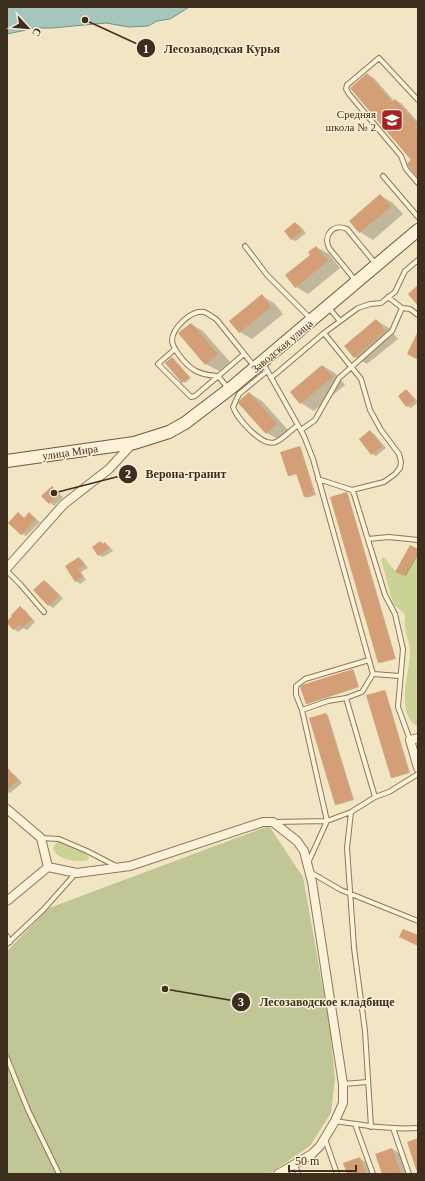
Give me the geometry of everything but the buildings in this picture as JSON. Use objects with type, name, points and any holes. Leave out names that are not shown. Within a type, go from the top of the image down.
[{"type":"street","name":"Заводская улица","points":[[134,443],[168,432],[185,423],[262,367],[312,320],[418,230]]},
{"type":"street","name":"улица Мира","points":[[7,461],[134,443]]},
{"type":"street","points":[[7,570],[64,504],[109,469],[134,443]]},
{"type":"street","points":[[414,739],[418,768]]},
{"type":"street","points":[[7,809],[41,838],[48,867]]},
{"type":"street","points":[[48,867],[77,873],[130,866],[263,822],[273,822],[297,841],[304,851],[321,938],[343,1084],[343,1103],[335,1121],[320,1146],[312,1154],[278,1174]]},
{"type":"street","points":[[7,901],[48,867]]},
{"type":"lane","points":[[418,100],[380,58],[347,85],[346,89],[348,94],[401,156],[406,169],[418,183]]},
{"type":"lane","points":[[383,176],[418,217]]},
{"type":"lane","points":[[356,282],[326,242],[326,237],[332,230],[337,227],[347,229],[376,265]]},
{"type":"lane","points":[[245,246],[267,275],[312,320]]},
{"type":"lane","points":[[271,378],[324,333],[358,308],[370,304],[381,303],[388,298],[395,292],[405,271],[418,260]]},
{"type":"lane","points":[[388,298],[402,308],[410,309],[418,315]]},
{"type":"lane","points":[[328,306],[340,321]]},
{"type":"lane","points":[[301,430],[315,420],[339,378],[392,331],[402,308]]},
{"type":"lane","points":[[218,376],[208,376],[187,366],[175,349],[172,340],[176,329],[195,313],[203,312],[217,320],[244,354],[262,367],[271,378],[301,430],[313,459],[373,674],[362,692],[302,710]]},
{"type":"lane","points":[[318,479],[352,490],[384,482],[395,474],[400,468],[401,462],[399,454],[381,430],[370,410],[361,379],[324,333]]},
{"type":"lane","points":[[175,349],[158,364],[191,397],[195,396],[244,354]]},
{"type":"lane","points":[[262,367],[239,394],[233,407],[235,413],[259,439],[270,443],[276,442],[298,425]]},
{"type":"lane","points":[[218,376],[229,390]]},
{"type":"lane","points":[[352,490],[385,595],[395,614],[403,649],[398,707],[414,739]]},
{"type":"lane","points":[[368,539],[389,536],[418,540]]},
{"type":"lane","points":[[7,570],[44,612]]},
{"type":"lane","points":[[369,660],[305,679],[299,683],[295,690],[302,710],[326,821],[308,868],[341,890],[418,921]]},
{"type":"lane","points":[[373,674],[400,676]]},
{"type":"lane","points":[[346,698],[375,797]]},
{"type":"lane","points":[[273,822],[326,821],[351,812],[375,797],[389,792],[418,774]]},
{"type":"lane","points":[[351,812],[347,848],[354,948],[365,1031],[371,1127]]},
{"type":"lane","points":[[41,838],[59,839],[118,867]]},
{"type":"lane","points":[[8,943],[43,910],[77,873]]},
{"type":"lane","points":[[7,936],[8,943]]},
{"type":"lane","points":[[7,1058],[28,1110],[58,1174]]},
{"type":"lane","points":[[343,1084],[368,1082]]},
{"type":"lane","points":[[335,1121],[371,1127],[418,1128]]},
{"type":"lane","points":[[355,1124],[373,1174]]},
{"type":"lane","points":[[393,1128],[409,1174]]},
{"type":"lane","points":[[324,1139],[337,1174]]},
{"type":"lane","points":[[295,1164],[298,1174]]},
{"type":"green space","points":[[418,552],[418,727],[411,721],[405,703],[410,651],[405,629],[405,614],[394,605],[381,559],[384,557],[395,571],[404,576]]},
{"type":"green space","points":[[269,826],[303,877],[330,1028],[335,1079],[331,1113],[310,1146],[269,1174],[7,1174],[7,951],[49,908]]},
{"type":"green space","points":[[60,841],[84,852],[89,858],[88,860],[73,861],[58,855],[53,848],[56,843]]},
{"type":"water","points":[[7,7],[189,7],[170,19],[157,21],[148,26],[129,27],[106,23],[36,28],[7,34]]},
{"type":"place","name":"Лесозаводская Курья","points":[[85,20]]},
{"type":"place","name":"Средняя школа № 2","points":[[392,120]]},
{"type":"place","name":"Верона-гранит","points":[[54,493]]},
{"type":"place","name":"Лесозаводское кладбище","points":[[165,989]]}]
